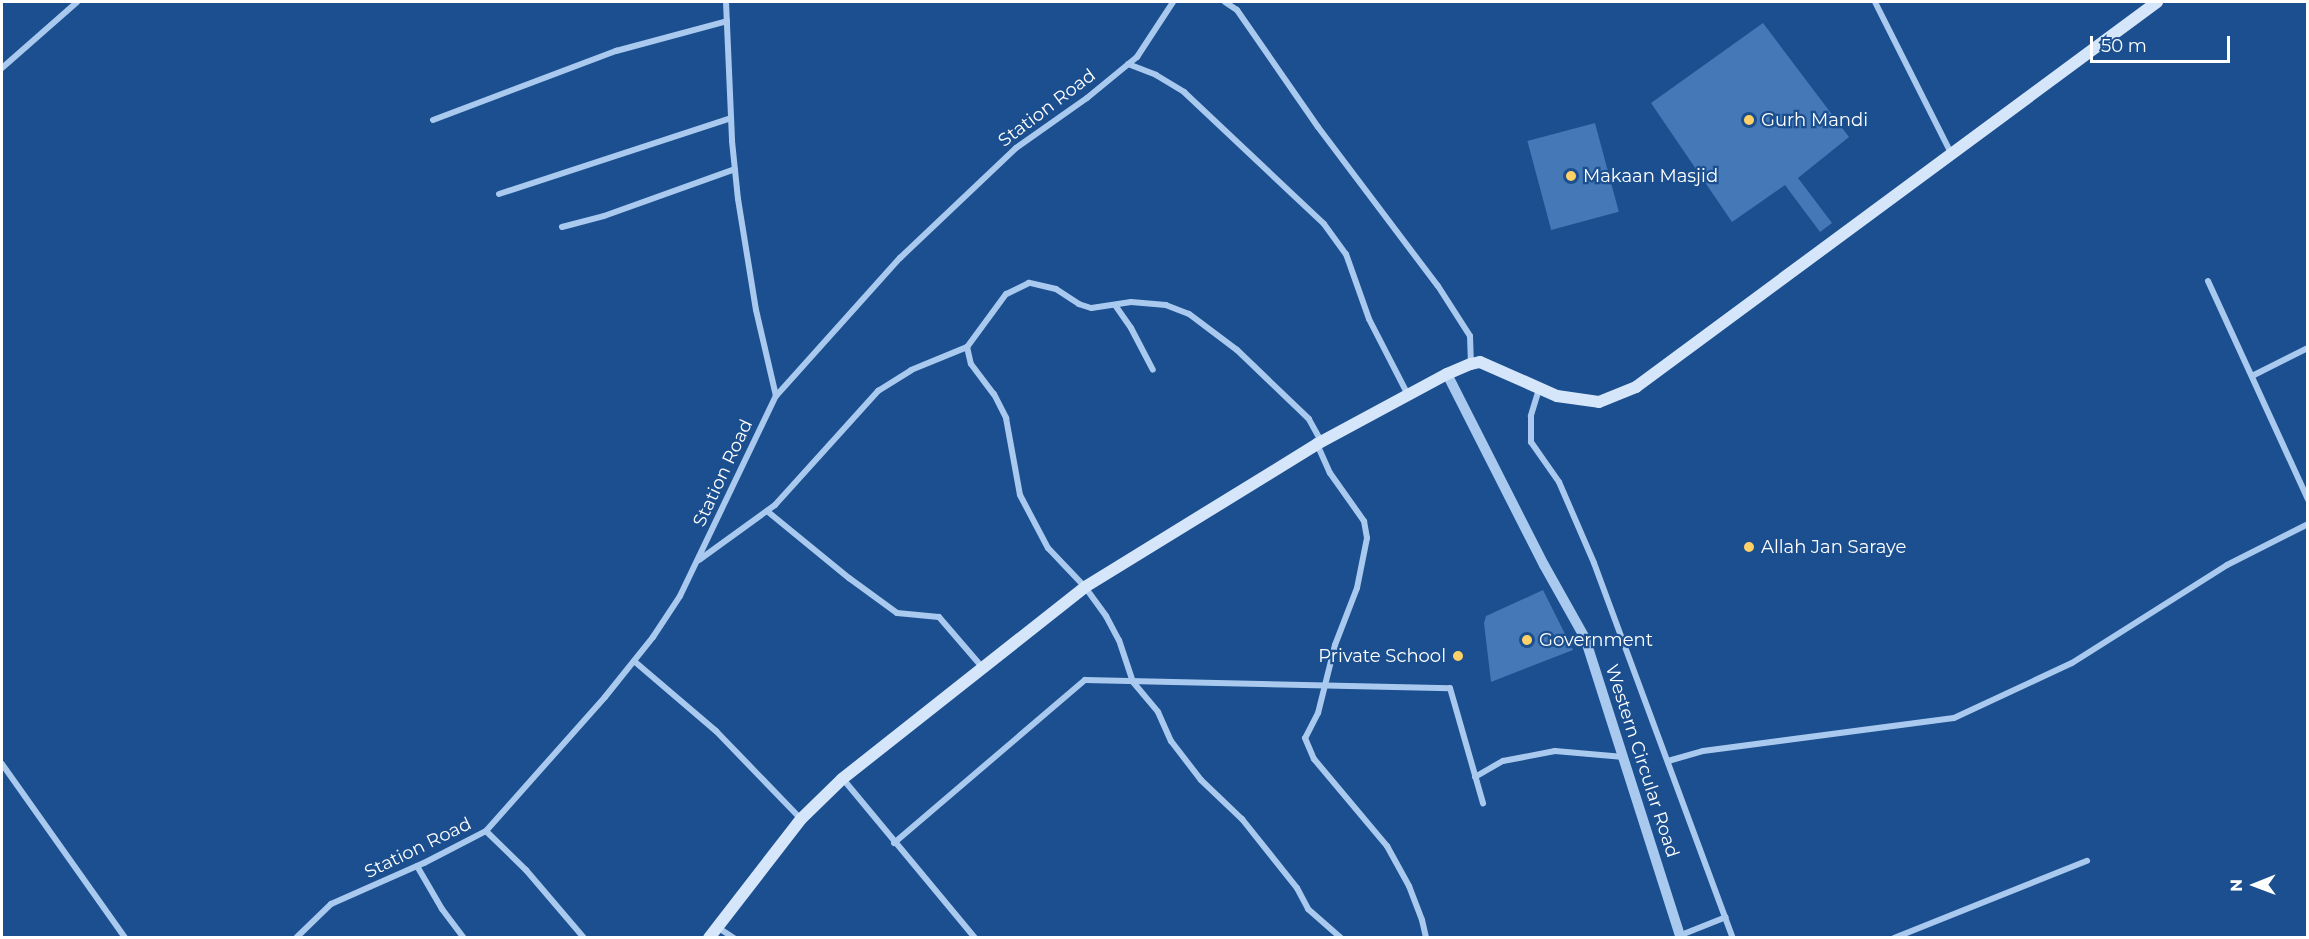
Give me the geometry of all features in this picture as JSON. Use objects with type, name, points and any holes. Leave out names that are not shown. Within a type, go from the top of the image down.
[{"type":"main road","points":[[709,938],[801,819],[843,779],[1085,587],[1319,443],[1447,374],[1471,364],[1480,362],[1557,396],[1599,402],[1636,387],[1953,155],[2157,2]]},
{"type":"street","points":[[2,68],[76,2]]},
{"type":"street","points":[[726,2],[735,169],[756,310],[776,396]]},
{"type":"street","name":"Station Road","points":[[296,938],[331,904],[417,866],[486,831],[634,661],[680,597],[776,396],[900,258],[1016,148],[1137,57],[1173,2]]},
{"type":"street","points":[[1225,2],[1237,10],[1318,127],[1438,286],[1470,336],[1471,364]]},
{"type":"street","points":[[1875,2],[1953,155]]},
{"type":"street","points":[[433,120],[616,51],[727,21]]},
{"type":"street","points":[[1128,64],[1156,75],[1184,92],[1324,224],[1346,254],[1359,285],[1369,319],[1408,395]]},
{"type":"street","points":[[499,194],[731,118]]},
{"type":"street","points":[[562,227],[604,216],[735,169]]},
{"type":"street","points":[[2208,281],[2307,499]]},
{"type":"street","points":[[697,561],[767,511],[804,475],[878,391],[911,370],[968,347],[1006,294],[1029,283],[1056,289],[1079,304],[1091,308],[1154,302],[1189,314],[1209,327],[1309,418],[1330,473],[1364,521],[1367,538],[1357,588],[1335,645],[1318,712],[1305,738],[1314,759],[1387,846],[1408,886],[1422,920],[1426,938]]},
{"type":"street","points":[[1115,305],[1131,328],[1153,370]]},
{"type":"street","points":[[968,347],[971,364],[994,394],[1006,418],[1016,466],[1013,470],[1026,509],[1048,548],[1085,587],[1119,640],[1133,682],[1158,712],[1171,741],[1201,780],[1242,819],[1298,888],[1308,909],[1341,938]]},
{"type":"street","points":[[2252,376],[2307,348]]},
{"type":"street","name":"Western Circular Road","points":[[1447,374],[1544,565],[1585,638],[1681,936]]},
{"type":"street","points":[[1539,388],[1531,417],[1532,442],[1559,482],[1581,533],[1733,938]]},
{"type":"street","points":[[767,511],[849,578],[897,613],[939,617],[982,668]]},
{"type":"street","points":[[1668,761],[1703,751],[1954,718],[2072,663],[2227,565],[2307,524]]},
{"type":"street","points":[[634,661],[716,731],[801,819]]},
{"type":"street","points":[[894,843],[1085,680],[1272,682],[1325,687],[1450,687],[1482,803]]},
{"type":"street","points":[[1475,777],[1503,761],[1555,751],[1624,757]]},
{"type":"street","points":[[2,764],[125,938]]},
{"type":"street","points":[[843,779],[975,938]]},
{"type":"street","points":[[486,831],[526,870],[584,938]]},
{"type":"street","points":[[1894,938],[2087,861]]},
{"type":"street","points":[[417,866],[442,909],[464,938]]},
{"type":"street","points":[[1681,936],[1726,918]]},
{"type":"street","points":[[716,927],[734,938]]},
{"type":"building","name":"Gurh Mandi","points":[[1763,23],[1849,137],[1798,178],[1832,223],[1820,232],[1785,185],[1732,222],[1651,103]]},
{"type":"building","name":"Makaan Masjid","points":[[1595,123],[1619,212],[1551,230],[1527,141]]},
{"type":"building","name":"Government","points":[[1543,590],[1573,650],[1491,682],[1484,623],[1486,616]]},
{"type":"place","name":"Gurh Mandi","points":[[1749,120]]},
{"type":"place","name":"Makaan Masjid","points":[[1571,176]]},
{"type":"place","name":"Allah Jan Saraye","points":[[1749,547]]},
{"type":"place","name":"Government","points":[[1527,640]]},
{"type":"place","name":"Private School","points":[[1458,656]]}]
